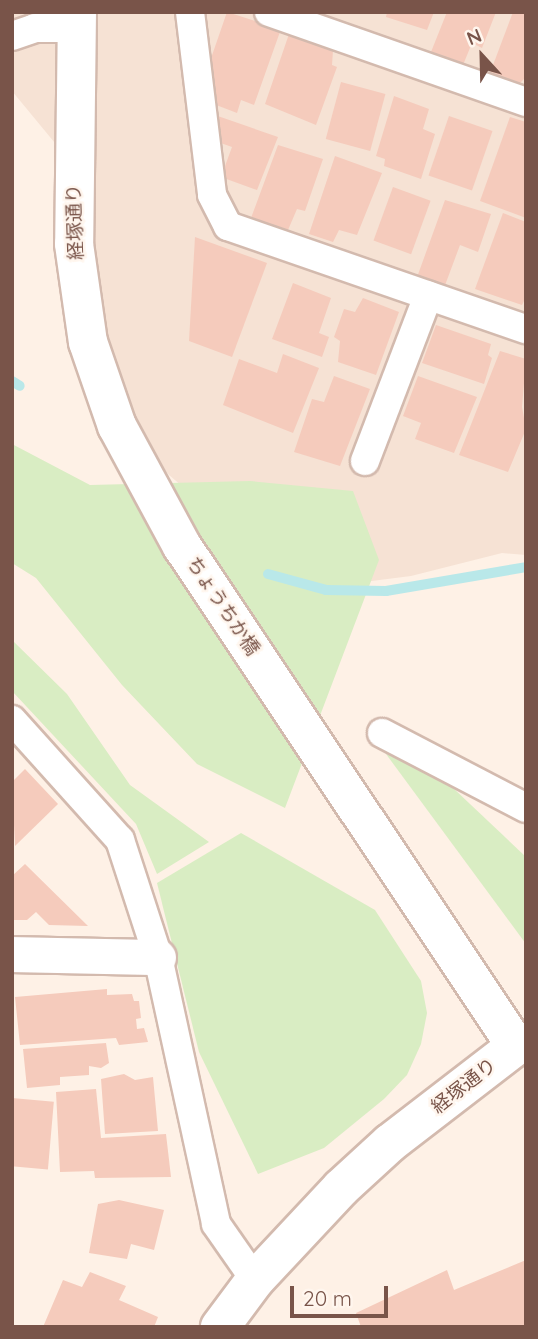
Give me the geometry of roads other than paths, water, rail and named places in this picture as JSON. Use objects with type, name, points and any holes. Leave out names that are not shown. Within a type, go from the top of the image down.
[{"type":"main road","name":"経塚通り","points":[[77,20],[74,244],[88,342],[117,426]]},
{"type":"main road","name":"ちょうちか橋","points":[[117,426],[182,545],[341,778]]},
{"type":"main road","name":"経塚通り","points":[[220,1327],[255,1280],[298,1230],[390,1143],[521,1054],[341,778]]},
{"type":"street","points":[[190,12],[212,195],[228,226],[526,329]]},
{"type":"street","points":[[269,12],[526,102]]},
{"type":"street","points":[[12,36],[35,28],[77,20]]},
{"type":"street","points":[[365,461],[428,296]]},
{"type":"street","points":[[12,720],[120,841],[158,957],[216,1224],[255,1280]]},
{"type":"street","points":[[382,733],[526,808]]},
{"type":"street","points":[[12,954],[158,957]]},
{"type":"waterway","points":[[12,381],[20,386]]},
{"type":"waterway","points":[[268,574],[326,590],[386,591],[526,567]]}]
